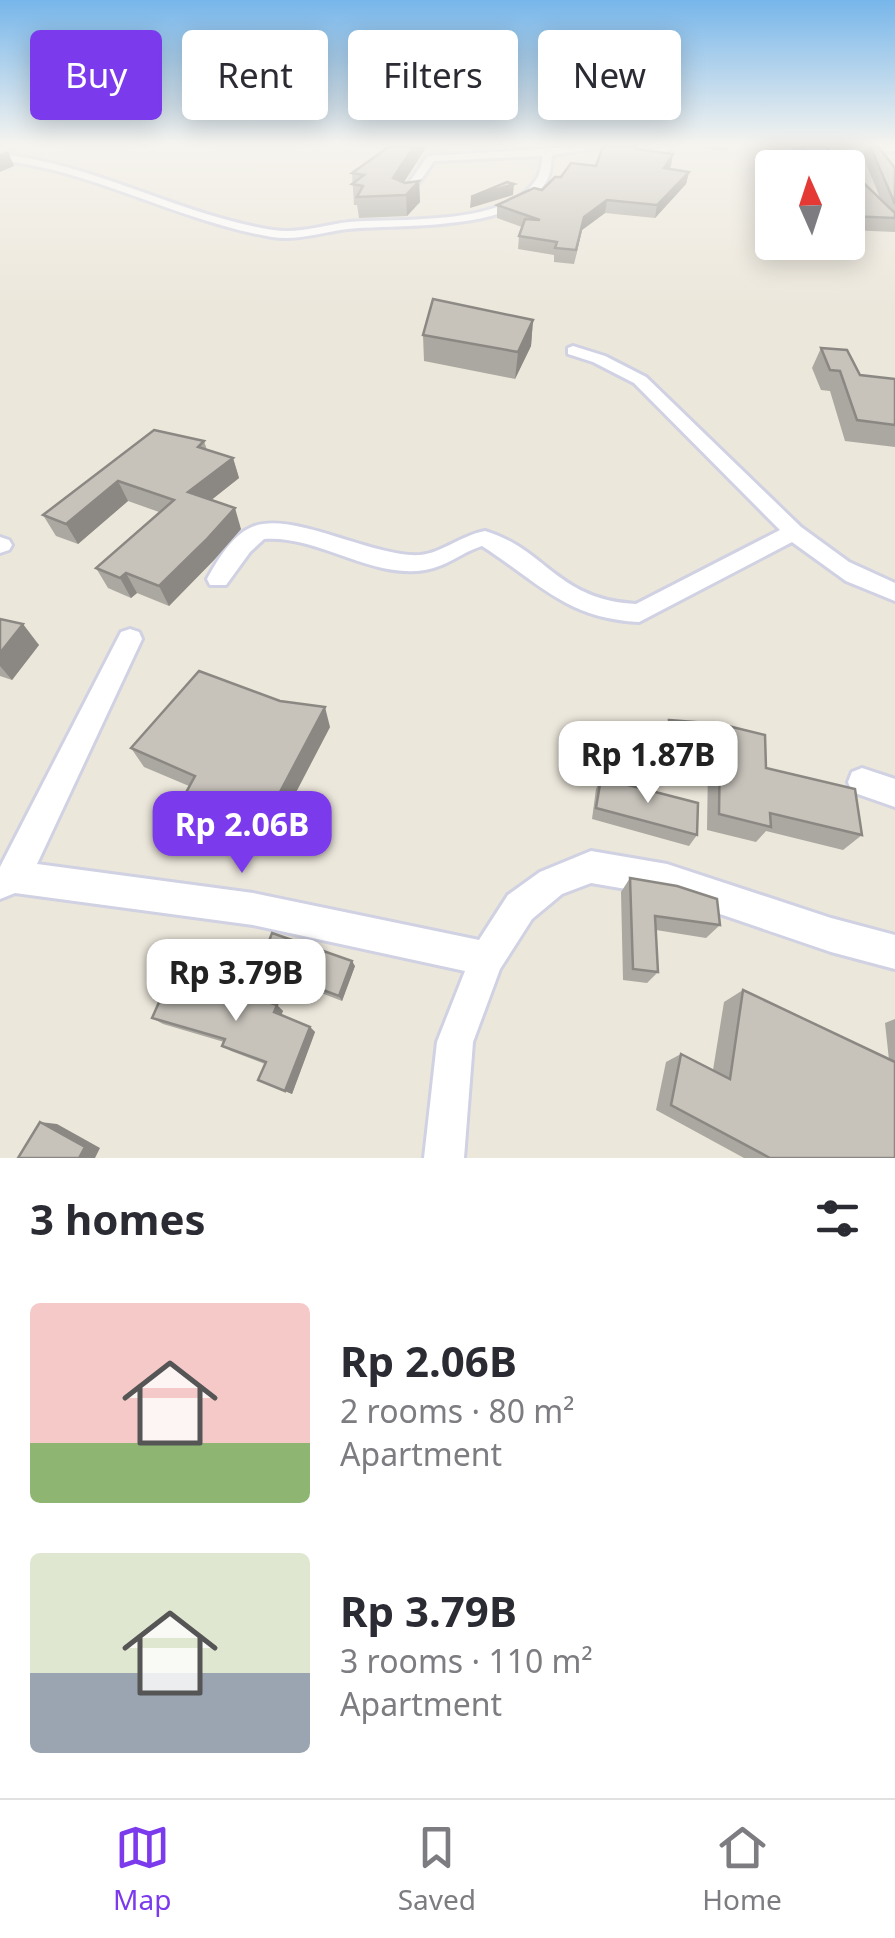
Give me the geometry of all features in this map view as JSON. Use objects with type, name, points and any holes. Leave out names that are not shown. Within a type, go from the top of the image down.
[{"type":"street","points":[[160,200],[218,220],[298,236],[342,227],[400,226],[481,215],[513,200]]},
{"type":"street","points":[[573,351],[599,358],[640,380],[794,532],[846,570],[878,588],[895,592]]},
{"type":"street","points":[[218,578],[246,542],[262,531],[280,530],[326,546],[416,563],[432,560],[471,539],[486,538],[527,570],[585,605],[611,614],[639,612],[794,532]]},
{"type":"street","points":[[130,638],[8,880],[253,909],[486,959]]},
{"type":"street","points":[[862,782],[895,793]]},
{"type":"street","points":[[444,1158],[455,1042],[486,959],[520,906],[550,883],[591,866],[667,880],[831,936],[895,952]]},
{"type":"building","points":[[508,200],[607,200],[584,217],[576,250],[555,248],[557,242],[519,236],[525,219],[540,220],[497,205]]},
{"type":"building","points":[[607,200],[662,200],[657,205]]},
{"type":"building","points":[[865,200],[881,200],[895,213],[895,218],[865,217]]},
{"type":"building","points":[[433,299],[533,320],[518,352],[423,335]]},
{"type":"building","points":[[821,348],[847,350],[860,375],[895,379],[895,425],[857,420],[840,371],[830,370]]},
{"type":"building","points":[[154,430],[204,441],[198,447],[233,458],[188,492],[235,508],[159,586],[126,573],[120,578],[96,568],[174,500],[118,481],[66,524],[43,515]]},
{"type":"building","points":[[0,619],[23,624],[0,653]]},
{"type":"building","points":[[199,671],[280,701],[325,707],[262,826],[202,808],[183,798],[195,776],[131,748]]},
{"type":"building","points":[[669,720],[720,724],[765,735],[766,768],[855,789],[862,835],[770,813],[771,827],[719,814],[720,747],[671,742]]},
{"type":"building","points":[[601,778],[698,803],[697,835],[596,808]]},
{"type":"building","points":[[630,878],[677,886],[717,899],[720,925],[655,916],[658,972],[633,969]]},
{"type":"building","points":[[272,933],[352,961],[339,996],[312,986],[314,982],[259,968]]},
{"type":"building","points":[[173,971],[277,1005],[274,1012],[310,1027],[285,1091],[258,1080],[266,1062],[222,1046],[225,1039],[152,1018]]},
{"type":"building","points":[[743,990],[895,1062],[895,1158],[770,1158],[671,1105],[681,1054],[730,1079]]},
{"type":"building","points":[[40,1122],[85,1147],[79,1158],[18,1158]]}]
